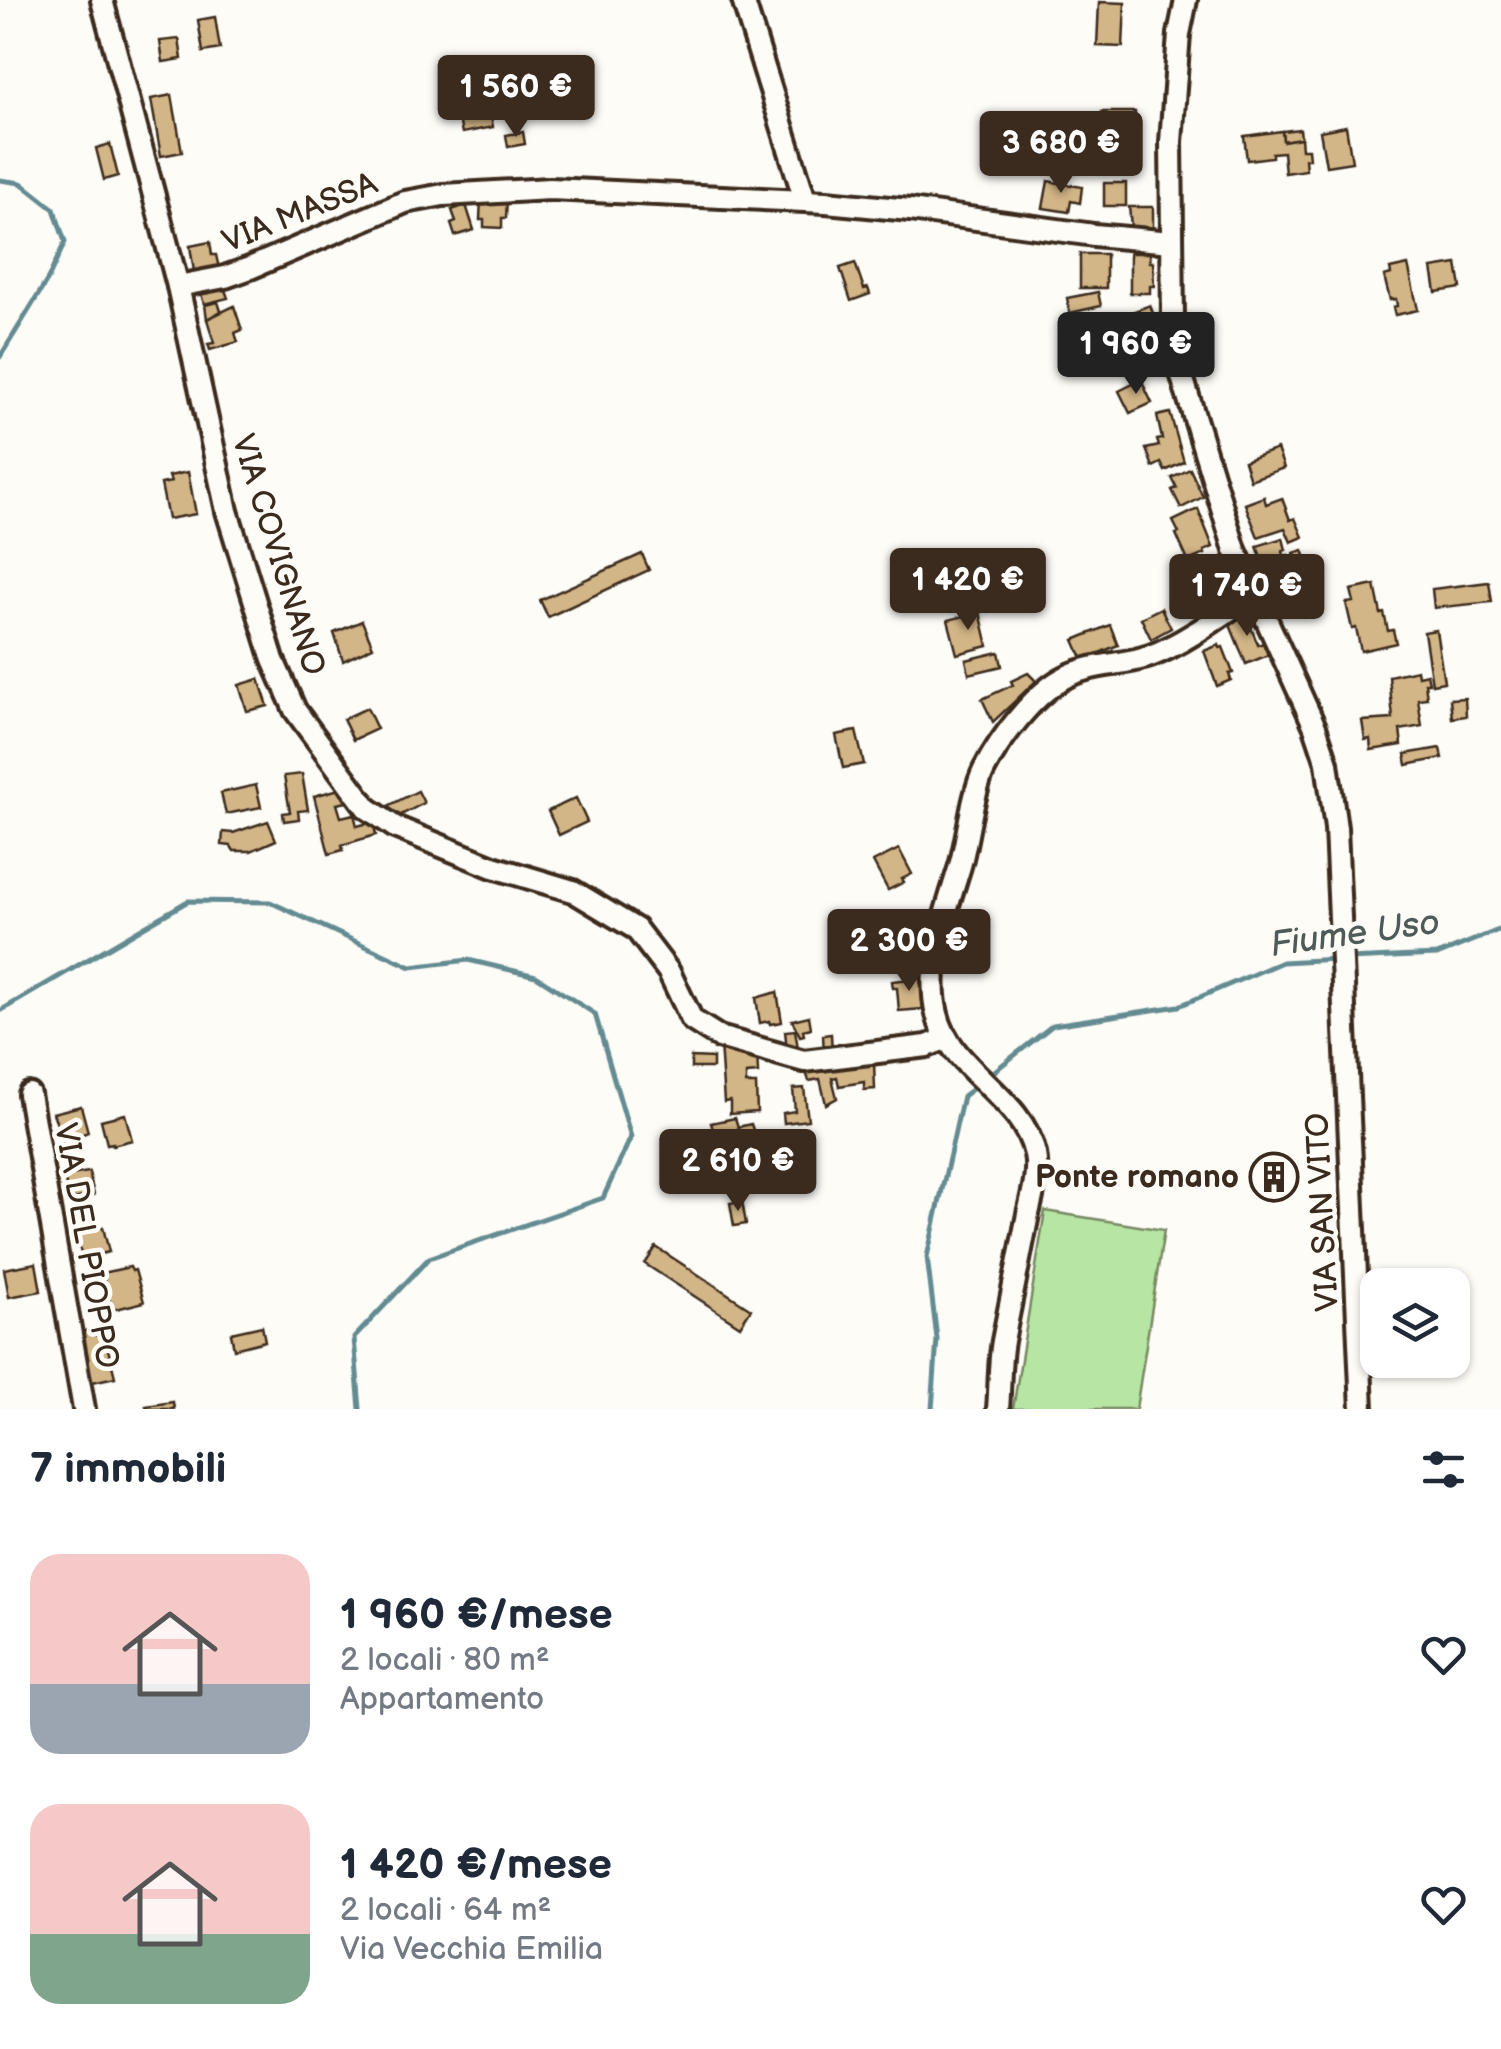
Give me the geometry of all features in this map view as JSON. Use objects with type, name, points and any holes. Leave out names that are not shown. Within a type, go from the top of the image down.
[{"type":"street","name":"VIA COVIGNANO","points":[[102,0],[178,286],[228,511],[273,660],[295,710],[367,808],[395,827],[493,868],[574,891],[636,929],[669,972],[692,1020],[719,1037],[804,1061],[928,1046],[945,1039]]},
{"type":"street","points":[[744,0],[805,200]]},
{"type":"street","name":"VIA SAN VITO","points":[[1186,0],[1179,34],[1171,142],[1173,319],[1178,360],[1235,550],[1316,727],[1327,763],[1336,828],[1362,1409]]},
{"type":"street","name":"VIA MASSA","points":[[178,286],[225,276],[405,202],[443,194],[550,189],[805,200],[1171,242]]},
{"type":"street","points":[[998,1409],[1002,1347],[1037,1159],[1028,1130],[945,1039],[936,1012],[934,976],[943,920],[982,774],[1005,734],[1063,678],[1150,656],[1254,593]]},
{"type":"street","name":"VIA DEL PIOPPO","points":[[29,1094],[84,1409]]},
{"type":"green space","points":[[1045,1211],[1164,1230],[1136,1409],[1013,1409]]},
{"type":"building","points":[[1099,2],[1125,3],[1123,47],[1097,46]]},
{"type":"building","points":[[215,17],[220,49],[203,52],[198,20]]},
{"type":"building","points":[[179,39],[182,59],[163,62],[160,41]]},
{"type":"building","points":[[172,95],[182,152],[161,156],[151,99]]},
{"type":"building","points":[[489,104],[493,127],[462,133],[457,110]]},
{"type":"building","points":[[1102,112],[1135,112],[1135,159],[1102,159]]},
{"type":"building","points":[[1346,126],[1352,162],[1326,166],[1320,131]]},
{"type":"building","points":[[1300,129],[1301,138],[1283,141],[1282,131]]},
{"type":"building","points":[[1282,131],[1283,141],[1301,138],[1302,149],[1308,149],[1306,170],[1285,173],[1283,152],[1247,160],[1244,136]]},
{"type":"building","points":[[523,132],[525,144],[508,147],[506,135]]},
{"type":"building","points":[[110,144],[118,176],[104,180],[96,148]]},
{"type":"building","points":[[1048,181],[1082,187],[1080,203],[1071,201],[1069,212],[1043,208]]},
{"type":"building","points":[[1104,183],[1126,183],[1126,206],[1104,206]]},
{"type":"building","points":[[481,197],[507,198],[502,228],[484,227],[484,220],[480,220]]},
{"type":"building","points":[[466,205],[474,230],[455,236],[452,210]]},
{"type":"building","points":[[1129,207],[1153,207],[1153,235],[1132,235]]},
{"type":"building","points":[[210,242],[220,273],[195,278],[190,246]]},
{"type":"building","points":[[1130,253],[1150,253],[1154,286],[1150,286],[1150,293],[1130,293]]},
{"type":"building","points":[[1080,254],[1106,254],[1106,288],[1080,288]]},
{"type":"building","points":[[855,263],[864,289],[868,288],[870,294],[851,301],[840,268]]},
{"type":"building","points":[[1457,264],[1461,288],[1436,292],[1432,268]]},
{"type":"building","points":[[1408,265],[1418,310],[1395,315],[1396,299],[1390,300],[1384,276],[1391,274],[1390,269]]},
{"type":"building","points":[[221,279],[228,298],[204,304],[198,284]]},
{"type":"building","points":[[1098,292],[1101,306],[1070,313],[1067,298]]},
{"type":"building","points":[[218,302],[221,311],[207,319],[205,305]]},
{"type":"building","points":[[1150,305],[1157,324],[1152,326],[1154,331],[1133,338],[1124,315]]},
{"type":"building","points":[[234,306],[242,330],[235,333],[238,342],[210,350],[208,344],[214,343],[207,319]]},
{"type":"building","points":[[1156,335],[1162,352],[1142,360],[1136,342]]},
{"type":"building","points":[[1141,380],[1152,403],[1130,413],[1119,391]]},
{"type":"building","points":[[1170,413],[1184,462],[1165,471],[1161,463],[1153,467],[1146,449],[1159,446],[1157,440],[1162,439],[1157,416]]},
{"type":"building","points":[[1277,449],[1284,468],[1250,480],[1244,461]]},
{"type":"building","points":[[1190,469],[1203,497],[1181,508],[1172,490],[1177,488],[1172,478]]},
{"type":"building","points":[[188,472],[196,514],[168,519],[161,484],[171,482],[169,476]]},
{"type":"building","points":[[1264,497],[1266,504],[1282,498],[1290,520],[1295,518],[1303,537],[1291,542],[1285,528],[1258,537],[1245,504]]},
{"type":"building","points":[[1198,509],[1213,547],[1188,561],[1173,521]]},
{"type":"building","points":[[1283,538],[1284,556],[1288,555],[1291,563],[1269,570],[1257,546]]},
{"type":"building","points":[[1303,550],[1307,561],[1298,564],[1294,553]]},
{"type":"building","points":[[642,554],[649,570],[548,617],[540,600]]},
{"type":"building","points":[[1217,559],[1231,585],[1178,613],[1171,598],[1190,589],[1183,574]]},
{"type":"building","points":[[1489,582],[1492,602],[1434,608],[1432,589]]},
{"type":"building","points":[[1375,585],[1381,614],[1384,613],[1388,631],[1393,630],[1396,643],[1361,651],[1346,603],[1354,602],[1351,590]]},
{"type":"building","points":[[1161,608],[1171,628],[1151,639],[1141,618]]},
{"type":"building","points":[[980,612],[988,646],[957,654],[948,620]]},
{"type":"building","points":[[1245,613],[1258,645],[1263,643],[1268,655],[1246,664],[1228,620]]},
{"type":"building","points":[[362,621],[373,647],[343,661],[334,633]]},
{"type":"building","points":[[1110,625],[1118,645],[1083,660],[1074,640]]},
{"type":"building","points":[[1436,630],[1444,682],[1432,684],[1424,632]]},
{"type":"building","points":[[1219,645],[1233,673],[1229,674],[1231,680],[1217,686],[1204,651]]},
{"type":"building","points":[[999,652],[1002,666],[969,674],[966,660]]},
{"type":"building","points":[[1417,670],[1418,676],[1427,674],[1429,683],[1425,683],[1427,698],[1418,699],[1422,726],[1400,730],[1402,745],[1371,750],[1362,721],[1393,719],[1389,676]]},
{"type":"building","points":[[1028,673],[1036,681],[993,722],[982,699],[1013,685],[1011,681]]},
{"type":"building","points":[[259,679],[268,706],[247,711],[239,685]]},
{"type":"building","points":[[1465,698],[1466,716],[1452,718],[1450,699]]},
{"type":"building","points":[[367,708],[377,729],[353,740],[343,719]]},
{"type":"building","points":[[856,731],[864,764],[843,768],[836,735]]},
{"type":"building","points":[[1440,748],[1442,758],[1407,765],[1405,754]]},
{"type":"building","points":[[302,774],[308,810],[298,811],[299,819],[284,821],[283,813],[290,812],[284,776]]},
{"type":"building","points":[[256,785],[261,807],[226,814],[221,793]]},
{"type":"building","points":[[343,788],[347,802],[337,804],[341,817],[354,814],[357,826],[373,822],[376,835],[342,845],[343,850],[329,854],[314,796]]},
{"type":"building","points":[[418,791],[424,803],[395,818],[388,806]]},
{"type":"building","points":[[576,798],[587,822],[559,835],[548,811]]},
{"type":"building","points":[[268,821],[276,840],[251,851],[234,851],[231,846],[222,845],[223,832],[233,833]]},
{"type":"building","points":[[899,849],[912,874],[888,890],[873,862]]},
{"type":"building","points":[[909,933],[930,938],[924,964],[897,956],[901,937],[908,939]]},
{"type":"building","points":[[920,978],[923,1009],[899,1011],[897,988],[893,988],[892,981]]},
{"type":"building","points":[[777,992],[782,1022],[760,1023],[756,998]]},
{"type":"building","points":[[809,1016],[811,1028],[803,1030],[804,1035],[800,1036],[792,1020]]},
{"type":"building","points":[[795,1030],[798,1048],[787,1050],[785,1031]]},
{"type":"building","points":[[831,1034],[832,1052],[824,1053],[823,1035]]},
{"type":"building","points":[[730,1043],[730,1051],[757,1050],[758,1073],[746,1074],[746,1084],[756,1084],[757,1112],[730,1114],[730,1101],[724,1102],[720,1044]]},
{"type":"building","points":[[691,1057],[713,1058],[713,1068],[691,1068]]},
{"type":"building","points":[[874,1063],[875,1089],[864,1090],[864,1082],[839,1086],[837,1077],[832,1078],[837,1098],[826,1104],[820,1079],[809,1081],[805,1069]]},
{"type":"building","points":[[804,1088],[808,1120],[784,1123],[783,1113],[795,1111],[793,1089]]},
{"type":"building","points":[[81,1106],[88,1132],[63,1142],[53,1113]]},
{"type":"building","points":[[125,1114],[132,1140],[107,1144],[101,1120]]},
{"type":"building","points":[[735,1118],[738,1127],[751,1124],[762,1148],[722,1158],[711,1123]]},
{"type":"building","points":[[786,1135],[800,1147],[782,1170],[775,1164],[780,1156],[773,1151]]},
{"type":"building","points":[[89,1172],[94,1195],[69,1200],[64,1176]]},
{"type":"building","points":[[742,1201],[746,1224],[734,1226],[730,1203]]},
{"type":"building","points":[[103,1227],[109,1252],[82,1258],[76,1233]]},
{"type":"building","points":[[656,1247],[751,1309],[740,1326],[645,1264]]},
{"type":"building","points":[[36,1263],[41,1291],[9,1297],[4,1269]]},
{"type":"building","points":[[130,1267],[135,1270],[144,1302],[112,1310],[102,1273]]},
{"type":"building","points":[[262,1326],[265,1341],[234,1349],[231,1333]]},
{"type":"building","points":[[94,1329],[96,1335],[104,1333],[115,1377],[88,1383],[76,1333]]},
{"type":"building","points":[[173,1402],[174,1409],[146,1406]]},
{"type":"waterway","name":"Fiume Uso","points":[[0,180],[21,183],[54,209],[65,242],[48,279],[0,357]]},
{"type":"waterway","name":"Fiume Uso","points":[[0,1011],[188,901],[270,902],[411,967],[468,960],[536,976],[595,1014],[631,1137],[603,1198],[429,1258],[354,1338],[360,1409]]},
{"type":"waterway","name":"Fiume Uso","points":[[1348,959],[1437,955],[1501,929]]},
{"type":"waterway","name":"Fiume Uso","points":[[987,1077],[1053,1025],[1179,1006],[1282,962],[1337,959]]},
{"type":"waterway","name":"Fiume Uso","points":[[932,1409],[937,1339],[927,1257],[963,1096],[979,1084]]},
{"type":"place","name":"Ponte romano","points":[[1274,1177]]}]
